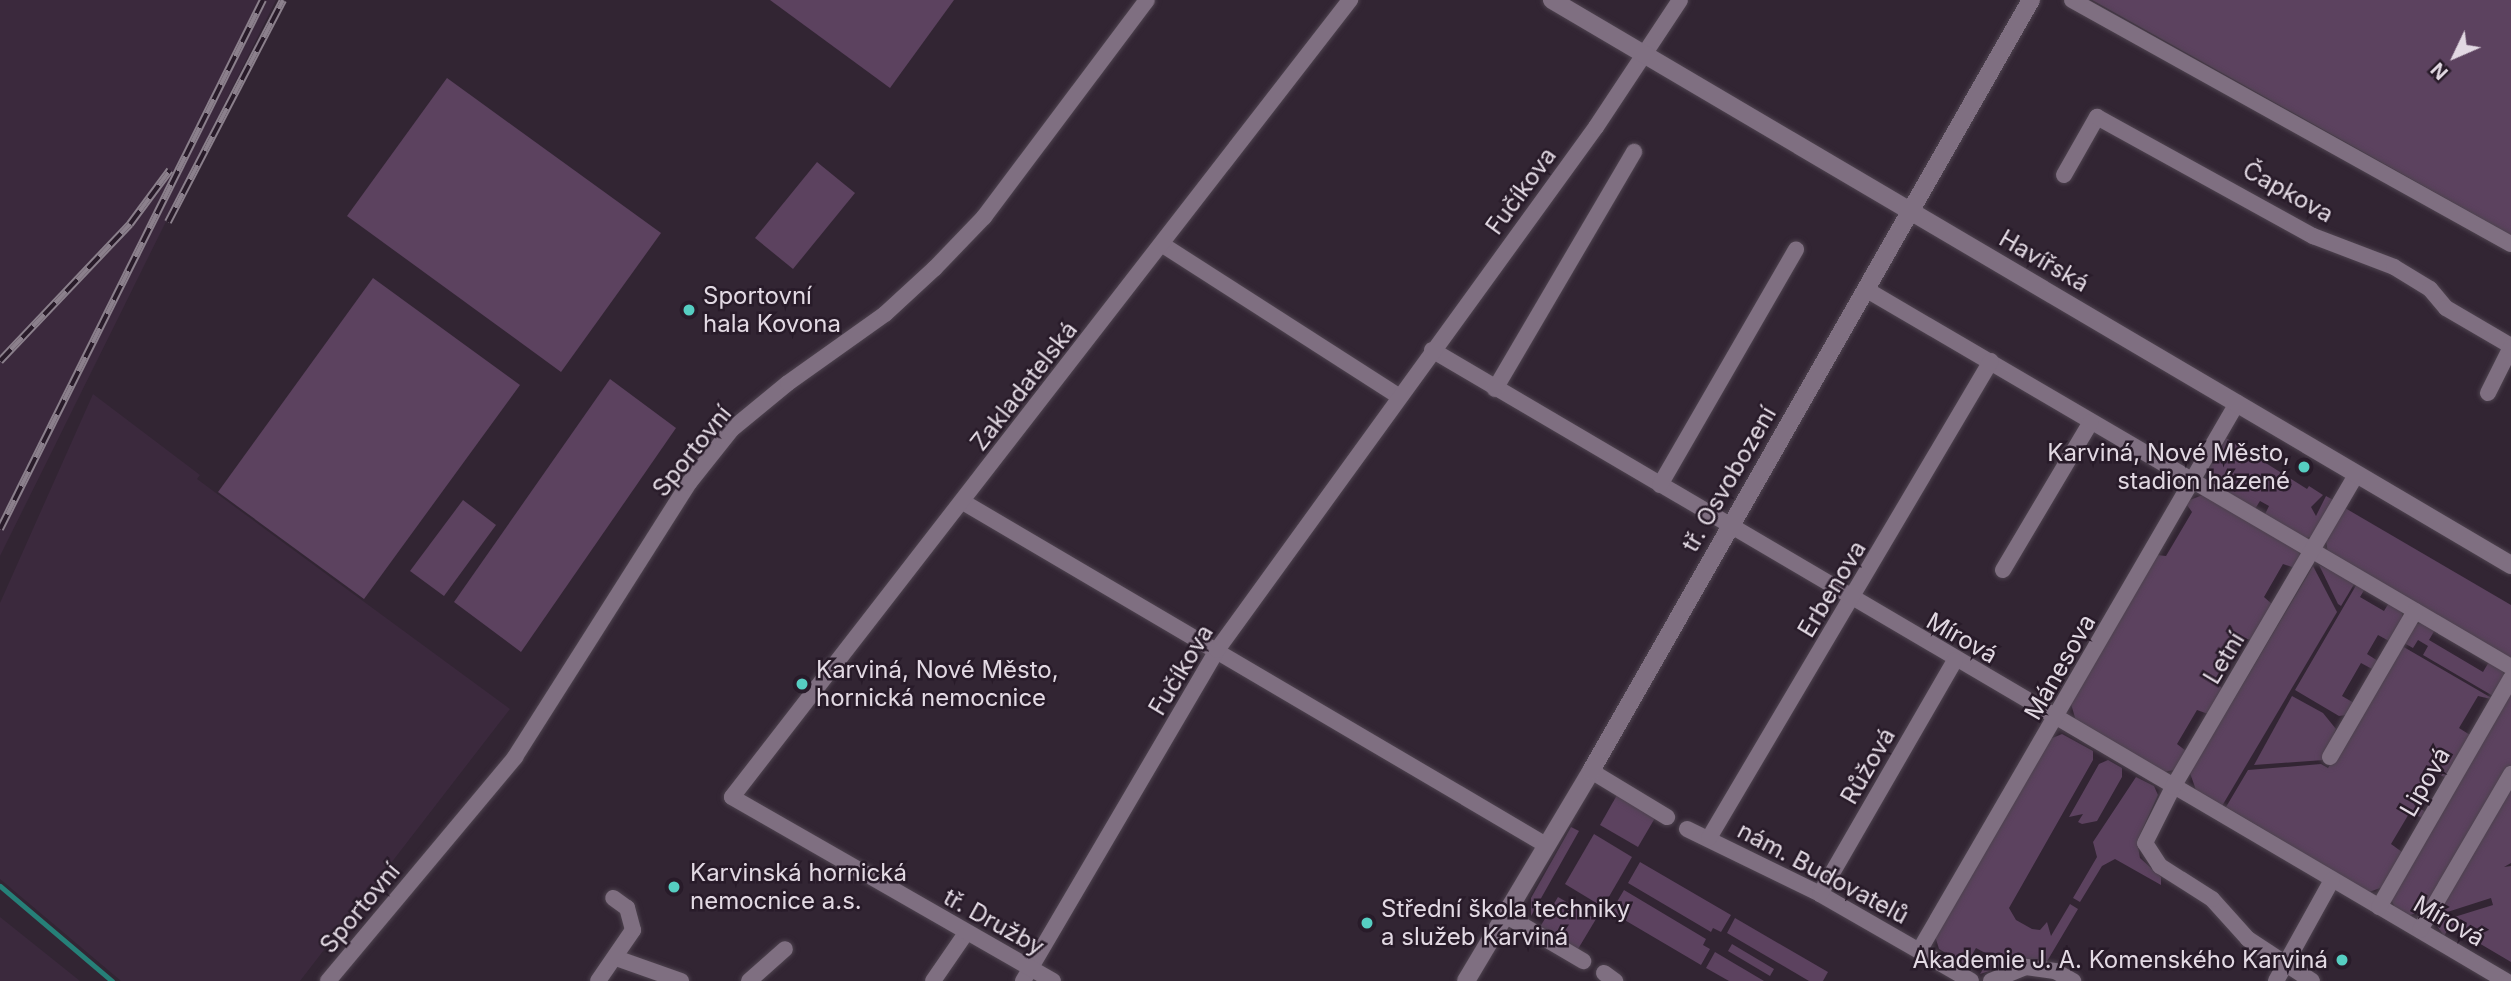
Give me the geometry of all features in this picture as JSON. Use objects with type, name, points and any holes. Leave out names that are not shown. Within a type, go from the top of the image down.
[{"type":"street","name":"Sportovní","points":[[328,981],[515,757],[689,483],[732,429],[788,383],[885,314],[984,218],[1147,0]]},
{"type":"street","name":"Zakladatelská","points":[[732,797],[1163,245],[1350,0]]},
{"type":"street","name":"Havířská","points":[[1552,0],[2511,565]]},
{"type":"street","name":"Fučíkova","points":[[1027,975],[1217,650],[1398,396],[1596,127],[1680,0]]},
{"type":"street","name":"tř. Osvobození","points":[[1466,981],[1591,771],[1912,213],[2031,0]]},
{"type":"street","points":[[2072,0],[2511,244]]},
{"type":"street","name":"Čapkova","points":[[2064,175],[2097,117],[2313,236],[2394,267],[2430,289],[2446,308],[2511,347]]},
{"type":"street","points":[[1495,389],[1634,152]]},
{"type":"street","points":[[1163,245],[1398,396]]},
{"type":"street","points":[[1660,485],[1796,249]]},
{"type":"street","points":[[1867,290],[2511,667]]},
{"type":"street","points":[[2488,393],[2511,347]]},
{"type":"street","points":[[1432,350],[1729,527]]},
{"type":"street","name":"Erbenova","points":[[1709,838],[1852,600],[1990,361]]},
{"type":"street","name":"Mánesova","points":[[1919,951],[2237,404]]},
{"type":"street","points":[[2003,570],[2091,422]]},
{"type":"street","name":"Letní","points":[[2173,787],[2314,552],[2357,474]]},
{"type":"street","points":[[963,502],[1546,845]]},
{"type":"street","name":"Mírová","points":[[1729,527],[2506,981]]},
{"type":"street","points":[[2330,757],[2415,611]]},
{"type":"street","name":"Růžová","points":[[1820,894],[1955,660]]},
{"type":"street","name":"Lipová","points":[[2379,907],[2511,678]]},
{"type":"street","points":[[1591,771],[1667,817]]},
{"type":"street","points":[[2420,930],[2511,774]]},
{"type":"street","points":[[2173,787],[2145,843],[2149,855],[2160,866],[2212,899],[2248,939],[2312,981]]},
{"type":"street","name":"tř. Družby","points":[[732,797],[966,933],[1027,975],[1052,981]]},
{"type":"street","name":"nám. Budovatelů","points":[[1688,829],[1820,894],[1971,981]]},
{"type":"street","points":[[2276,981],[2332,880]]},
{"type":"street","points":[[598,981],[633,930],[627,908],[613,898]]},
{"type":"street","points":[[1505,915],[1583,961]]},
{"type":"street","points":[[933,981],[966,933]]},
{"type":"street","points":[[749,981],[785,949]]},
{"type":"street","points":[[616,958],[681,981]]},
{"type":"street","points":[[1991,981],[2001,973],[2026,967],[2055,971],[2073,981]]},
{"type":"shaded area","points":[[0,0],[276,0],[0,556]]},
{"type":"shaded area","points":[[770,0],[954,0],[890,88]]},
{"type":"shaded area","points":[[2092,0],[2511,0],[2511,235]]},
{"type":"shaded area","points":[[447,78],[661,233],[561,372],[347,216]]},
{"type":"shaded area","points":[[817,162],[855,193],[793,269],[755,238]]},
{"type":"shaded area","points":[[373,278],[520,385],[364,599],[218,492]]},
{"type":"shaded area","points":[[610,379],[676,428],[521,652],[454,602]]},
{"type":"shaded area","points":[[93,394],[200,475],[197,479],[510,709],[300,981],[121,981],[0,879],[0,603]]},
{"type":"shaded area","points":[[2226,438],[2307,489],[2309,486],[2323,495],[2311,507],[2316,516],[2326,496],[2335,501],[2313,536],[2303,539],[2263,518],[2269,506],[2260,501],[2253,512],[2208,481],[2207,471]]},
{"type":"shaded area","points":[[2205,494],[2298,549],[2300,557],[2295,568],[2283,564],[2264,597],[2273,605],[2254,640],[2240,638],[2214,681],[2223,689],[2208,714],[2197,710],[2177,744],[2186,751],[2174,770],[2164,772],[2076,721],[2071,704],[2157,555],[2166,556],[2192,512],[2187,505],[2190,500]]},
{"type":"shaded area","points":[[463,500],[496,525],[444,596],[410,571]]},
{"type":"shaded area","points":[[2345,508],[2511,605],[2511,661],[2328,554],[2326,540]]},
{"type":"shaded area","points":[[2319,565],[2356,581],[2341,606],[2338,604]]},
{"type":"shaded area","points":[[2313,566],[2337,612],[2222,806],[2197,793],[2190,773]]},
{"type":"shaded area","points":[[2358,582],[2366,587],[2360,597],[2384,611],[2390,601],[2401,609],[2403,619],[2389,641],[2378,635],[2367,654],[2378,661],[2372,669],[2361,663],[2342,696],[2354,703],[2347,715],[2339,716],[2295,690]]},
{"type":"shaded area","points":[[2422,623],[2436,628],[2429,640],[2483,672],[2490,660],[2502,669],[2504,675],[2493,696],[2423,655],[2428,646],[2418,640],[2413,648],[2404,643],[2413,625]]},
{"type":"shaded area","points":[[2402,646],[2495,700],[2478,696],[2459,728],[2470,735],[2446,778],[2433,771],[2414,805],[2426,812],[2422,818],[2410,812],[2391,844],[2402,852],[2383,887],[2369,892],[2226,807],[2248,770],[2321,764],[2328,768]]},
{"type":"shaded area","points":[[2511,689],[2511,765],[2426,909],[2408,916],[2396,910],[2391,899]]},
{"type":"shaded area","points":[[2292,696],[2323,713],[2336,729],[2324,760],[2254,765]]},
{"type":"shaded area","points":[[2062,734],[2093,751],[2093,760],[2009,908],[2016,920],[2032,929],[2040,930],[2047,922],[2051,936],[2070,904],[2078,909],[2046,963],[2011,964],[1980,974],[1991,956],[1976,948],[1966,965],[1939,949],[1935,936],[2050,739]]},
{"type":"shaded area","points":[[2108,760],[2122,768],[2122,777],[2097,821],[2082,824],[2078,822],[2083,814],[2069,817],[2099,764]]},
{"type":"shaded area","points":[[2136,777],[2154,786],[2158,795],[2137,841],[2140,858],[2161,877],[2161,885],[2115,859],[2102,866],[2080,902],[2073,898],[2097,857],[2093,842]]},
{"type":"shaded area","points":[[2511,787],[2511,863],[2504,867],[2511,866],[2511,962],[2450,926],[2444,936],[2435,923],[2493,905],[2491,898],[2438,915]]},
{"type":"shaded area","points":[[1617,795],[1655,818],[1638,847],[1600,825]]},
{"type":"shaded area","points":[[1571,827],[1579,831],[1531,916],[1531,898]]},
{"type":"shaded area","points":[[1594,834],[1632,857],[1603,907],[1565,884]]},
{"type":"shaded area","points":[[1640,862],[1731,915],[1721,932],[1713,928],[1711,932],[1628,883]]},
{"type":"shaded area","points":[[1624,890],[1706,939],[1703,945],[1710,949],[1701,965],[1611,912]]},
{"type":"shaded area","points":[[1558,897],[1596,919],[1578,949],[1540,927]]},
{"type":"shaded area","points":[[0,917],[80,981],[0,981]]},
{"type":"shaded area","points":[[1735,918],[1828,972],[1823,981],[1809,981],[1727,933]]},
{"type":"shaded area","points":[[1732,944],[1774,969],[1770,976],[1728,951]]},
{"type":"shaded area","points":[[1715,952],[1764,981],[1729,981],[1706,968]]},
{"type":"waterway","points":[[0,886],[112,981]]},
{"type":"railway","points":[[0,529],[263,0]]},
{"type":"railway","points":[[168,222],[283,0]]},
{"type":"railway","points":[[0,361],[130,224],[170,170]]},
{"type":"place","name":"Sportovní hala Kovona","points":[[689,310]]},
{"type":"place","name":"Karviná, Nové Město, stadion házené","points":[[2304,467]]},
{"type":"place","name":"Karviná, Nové Město, hornická nemocnice","points":[[802,684]]},
{"type":"place","name":"Karvinská hornická nemocnice a.s.","points":[[674,887]]},
{"type":"place","name":"Střední škola techniky a služeb Karviná","points":[[1367,923]]},
{"type":"place","name":"Akademie J. A. Komenského Karviná","points":[[2342,960]]}]
